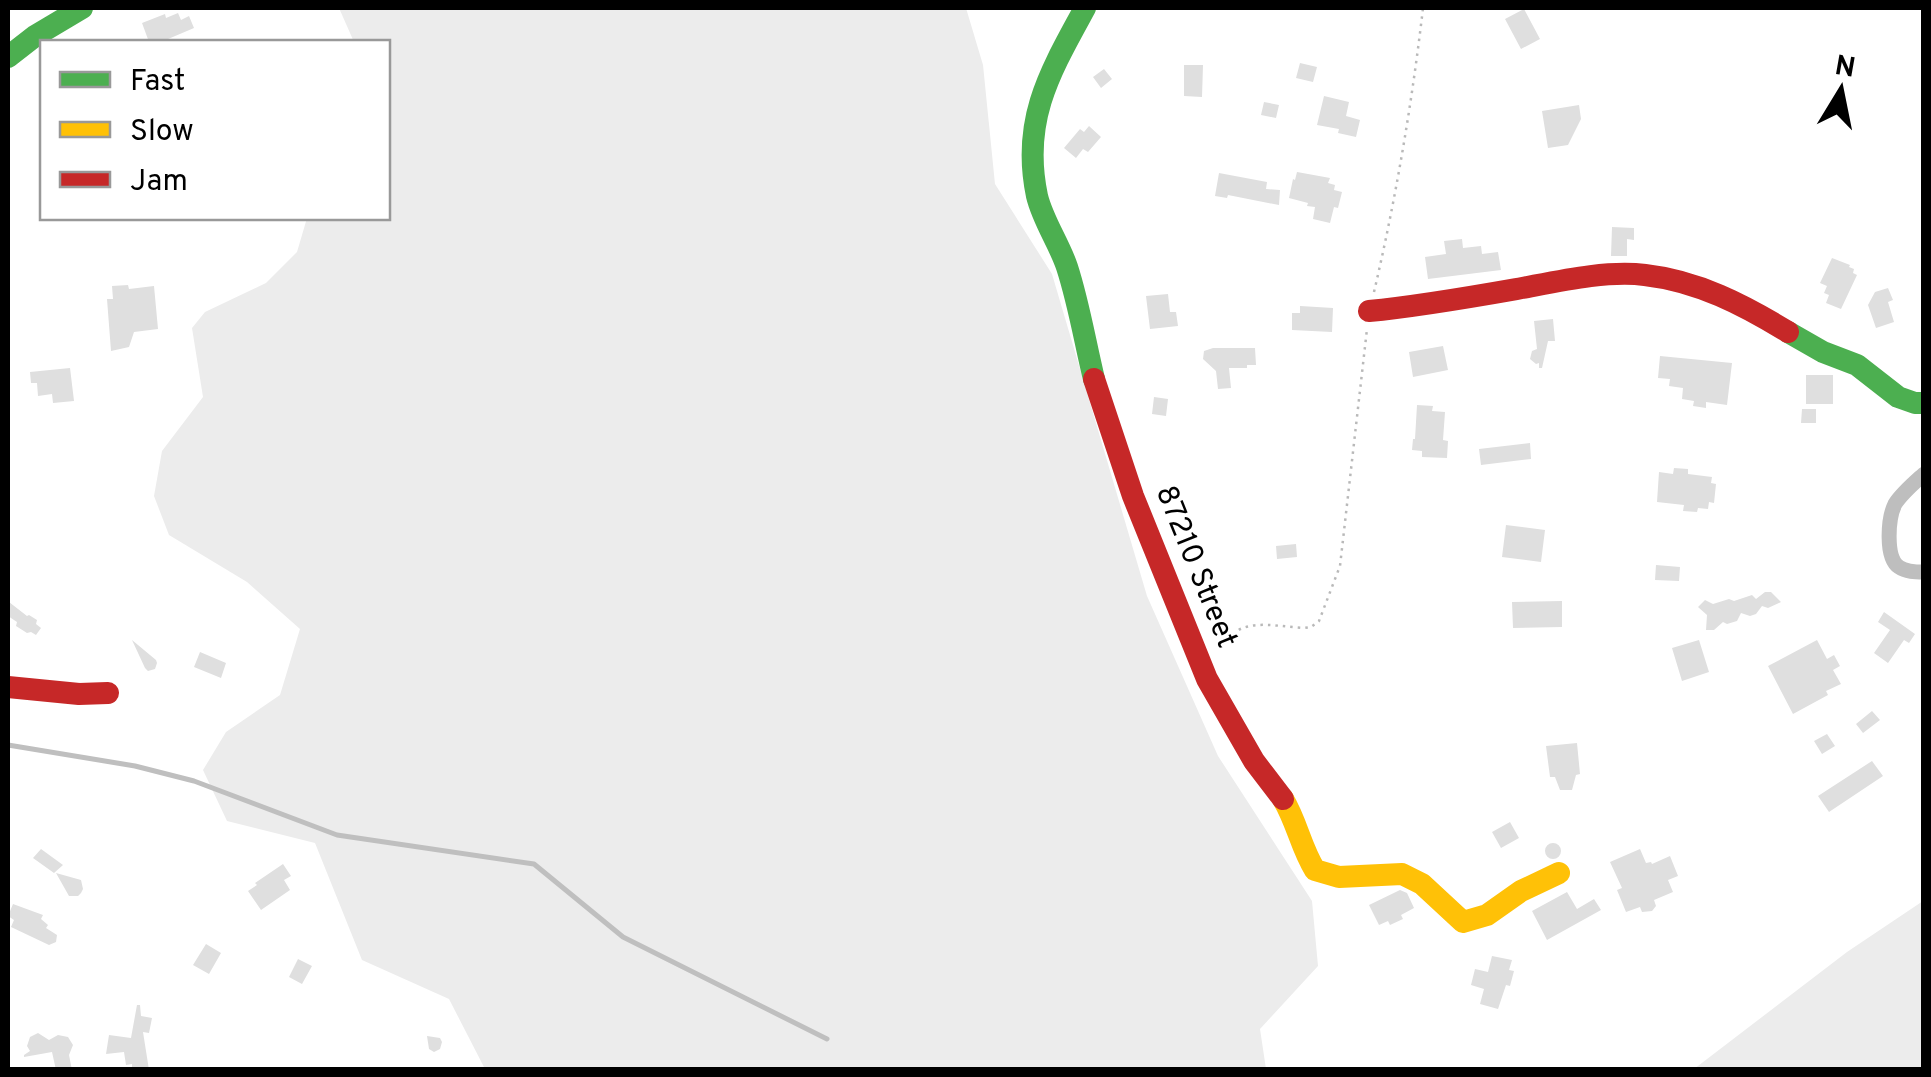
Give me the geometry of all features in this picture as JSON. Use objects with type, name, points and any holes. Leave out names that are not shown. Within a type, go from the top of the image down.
[{"type":"street","points":[[8,57],[82,8]]},
{"type":"street","name":"87210 Street","points":[[1084,8],[1034,116],[1037,195],[1065,261],[1100,401],[1133,496],[1207,679],[1246,750],[1286,804],[1315,870],[1339,877],[1402,874],[1422,884],[1463,922],[1485,917],[1524,889],[1559,874]]},
{"type":"street","points":[[1369,312],[1579,278],[1642,274],[1708,290],[1748,308],[1823,352],[1857,366],[1885,390],[1924,404]]},
{"type":"street","points":[[1924,474],[1896,502],[1889,536],[1892,561],[1908,571],[1924,572]]},
{"type":"street","points":[[8,687],[108,693]]},
{"type":"path","points":[[1207,679],[1224,639],[1238,630],[1262,624],[1304,628],[1319,621],[1340,566],[1369,312],[1391,218],[1423,8]]},
{"type":"shaded area","points":[[339,8],[966,8],[983,65],[995,184],[1052,274],[1147,596],[1218,756],[1312,901],[1318,966],[1260,1029],[1266,1069],[485,1069],[449,999],[362,960],[315,843],[227,821],[203,770],[226,732],[280,695],[300,629],[247,582],[169,535],[154,496],[162,451],[203,397],[192,328],[205,312],[266,283],[297,252],[306,220],[390,220],[390,40],[353,40]]},
{"type":"shaded area","points":[[1923,901],[1923,1069],[1694,1069],[1847,952]]},
{"type":"building","points":[[1524,9],[1540,39],[1521,49],[1505,19]]},
{"type":"building","points":[[178,13],[181,20],[189,16],[194,28],[166,40],[148,40],[142,23],[165,14],[166,18]]},
{"type":"building","points":[[1300,63],[1317,67],[1313,82],[1296,78]]},
{"type":"building","points":[[1184,65],[1203,65],[1202,97],[1184,96]]},
{"type":"building","points":[[1104,69],[1112,79],[1101,88],[1093,77]]},
{"type":"building","points":[[1324,96],[1349,102],[1346,116],[1360,120],[1356,137],[1317,125]]},
{"type":"building","points":[[1264,102],[1279,105],[1276,118],[1261,115]]},
{"type":"building","points":[[1579,105],[1581,119],[1568,145],[1548,148],[1542,111]]},
{"type":"building","points":[[1089,126],[1101,137],[1088,152],[1083,149],[1076,158],[1064,148],[1080,129],[1084,132]]},
{"type":"building","points":[[1297,172],[1330,178],[1328,183],[1335,185],[1334,190],[1342,192],[1330,223],[1313,219],[1315,207],[1289,198]]},
{"type":"building","points":[[1219,173],[1267,182],[1266,189],[1280,190],[1279,205],[1215,196]]},
{"type":"building","points":[[1612,227],[1634,228],[1634,240],[1627,239],[1627,256],[1611,256]]},
{"type":"building","points":[[1462,239],[1463,248],[1481,246],[1482,254],[1498,252],[1501,270],[1428,279],[1425,257],[1446,254],[1444,241]]},
{"type":"building","points":[[1832,258],[1850,265],[1857,275],[1841,309],[1826,303],[1827,286],[1820,283]]},
{"type":"building","points":[[128,285],[129,289],[154,286],[158,329],[134,332],[129,347],[111,351],[107,299],[113,299],[112,286]]},
{"type":"building","points":[[1888,288],[1894,322],[1876,328],[1868,305],[1875,292]]},
{"type":"building","points":[[1168,294],[1170,312],[1176,312],[1178,326],[1150,329],[1146,296]]},
{"type":"building","points":[[1300,306],[1333,308],[1332,332],[1292,330],[1292,313],[1300,313]]},
{"type":"building","points":[[1553,319],[1555,341],[1548,341],[1539,368],[1539,363],[1530,359],[1537,349],[1534,321]]},
{"type":"building","points":[[1443,346],[1448,370],[1413,377],[1409,352]]},
{"type":"building","points":[[1255,348],[1256,365],[1229,368],[1231,388],[1218,389],[1216,371],[1203,359],[1204,351]]},
{"type":"building","points":[[1660,356],[1732,363],[1727,405],[1706,402],[1706,408],[1682,399],[1683,388],[1669,386],[1670,379],[1658,378]]},
{"type":"building","points":[[70,368],[74,401],[53,403],[52,394],[38,396],[37,383],[31,383],[30,372]]},
{"type":"building","points":[[1806,375],[1833,375],[1833,404],[1806,404]]},
{"type":"building","points":[[1154,397],[1168,399],[1166,416],[1152,414]]},
{"type":"building","points":[[1417,405],[1445,412],[1443,440],[1448,441],[1447,458],[1422,457],[1422,451],[1412,450]]},
{"type":"building","points":[[1802,409],[1816,409],[1816,423],[1801,423]]},
{"type":"building","points":[[1530,443],[1531,459],[1481,465],[1479,449]]},
{"type":"building","points":[[1674,468],[1712,477],[1711,483],[1716,484],[1714,503],[1709,502],[1708,509],[1683,511],[1684,505],[1657,502],[1659,472],[1673,474]]},
{"type":"building","points":[[1506,525],[1545,530],[1541,562],[1502,557]]},
{"type":"building","points":[[1296,544],[1297,557],[1277,559],[1276,546]]},
{"type":"building","points":[[1656,565],[1680,567],[1679,581],[1655,580]]},
{"type":"building","points":[[1771,592],[1781,602],[1768,608],[1762,606],[1750,616],[1741,613],[1737,621],[1706,630],[1707,615],[1698,607],[1705,600],[1713,604],[1752,595],[1756,599]]},
{"type":"building","points":[[1562,601],[1562,627],[1513,628],[1512,602]]},
{"type":"building","points":[[9,602],[37,620],[41,628],[36,635],[16,626],[17,622],[8,616]]},
{"type":"building","points":[[1884,612],[1915,634],[1909,643],[1904,640],[1888,663],[1874,653],[1890,630],[1878,622]]},
{"type":"building","points":[[132,640],[156,660],[155,669],[145,668]]},
{"type":"building","points":[[1699,640],[1709,672],[1682,681],[1672,648]]},
{"type":"building","points":[[1817,640],[1827,659],[1834,655],[1840,666],[1833,670],[1841,684],[1793,714],[1768,666]]},
{"type":"building","points":[[200,652],[226,663],[221,678],[194,667]]},
{"type":"building","points":[[1872,711],[1880,720],[1863,733],[1856,724]]},
{"type":"building","points":[[1827,734],[1835,746],[1822,754],[1814,741]]},
{"type":"building","points":[[1577,743],[1580,774],[1576,775],[1572,790],[1560,790],[1555,777],[1550,777],[1546,746]]},
{"type":"building","points":[[1872,761],[1883,776],[1829,812],[1818,796]]},
{"type":"building","points":[[1510,822],[1519,838],[1501,848],[1492,832]]},
{"type":"building","points":[[1553,843],[1561,851],[1553,859],[1545,851]]},
{"type":"building","points":[[41,849],[63,865],[54,873],[33,858]]},
{"type":"building","points":[[1640,849],[1646,863],[1670,856],[1678,876],[1668,880],[1673,892],[1654,900],[1656,906],[1652,911],[1642,912],[1640,907],[1626,912],[1617,890],[1622,888],[1610,862]]},
{"type":"building","points":[[283,864],[291,876],[284,880],[290,890],[261,910],[248,891]]},
{"type":"building","points":[[56,873],[81,880],[81,893],[69,896]]},
{"type":"building","points":[[1400,890],[1407,893],[1414,908],[1401,915],[1403,919],[1379,925],[1369,905]]},
{"type":"building","points":[[1567,892],[1577,909],[1594,899],[1601,910],[1547,940],[1532,911]]},
{"type":"building","points":[[13,904],[43,915],[46,928],[57,935],[56,942],[49,945],[11,927],[14,920],[8,916]]},
{"type":"building","points":[[206,944],[221,953],[209,974],[193,965]]},
{"type":"building","points":[[1492,956],[1512,960],[1509,970],[1514,971],[1498,1009],[1480,1004],[1484,989],[1471,985],[1475,969],[1488,972]]},
{"type":"building","points":[[298,959],[312,966],[302,984],[289,977]]},
{"type":"building","points":[[137,1005],[141,1016],[152,1018],[149,1033],[143,1032],[149,1070],[132,1070],[132,1064],[126,1065],[124,1052],[106,1054],[109,1035],[131,1038]]},
{"type":"building","points":[[38,1033],[49,1040],[58,1035],[68,1037],[73,1045],[69,1055],[72,1070],[56,1070],[52,1052],[24,1057],[30,1051],[30,1037]]},
{"type":"building","points":[[427,1036],[440,1038],[440,1049],[429,1049]]},
{"type":"waterway","points":[[8,745],[135,766],[194,781],[337,835],[534,864],[623,937],[827,1039]]},
{"type":"traffic: fast","points":[[8,57],[82,8]]},
{"type":"traffic: fast","points":[[1085,8],[1042,98],[1036,120],[1033,169],[1040,205],[1071,281],[1094,379]]},
{"type":"traffic: fast","points":[[1788,332],[1857,365],[1898,397],[1924,403]]},
{"type":"traffic: slow","points":[[1283,799],[1315,870],[1339,877],[1402,874],[1422,884],[1463,922],[1487,915],[1521,891],[1559,873]]},
{"type":"traffic: jam","points":[[1369,311],[1584,277],[1631,274],[1665,278],[1702,289],[1788,332]]},
{"type":"traffic: jam","points":[[1094,379],[1133,496],[1207,679],[1254,761],[1283,799]]},
{"type":"traffic: jam","points":[[8,687],[108,693]]}]
